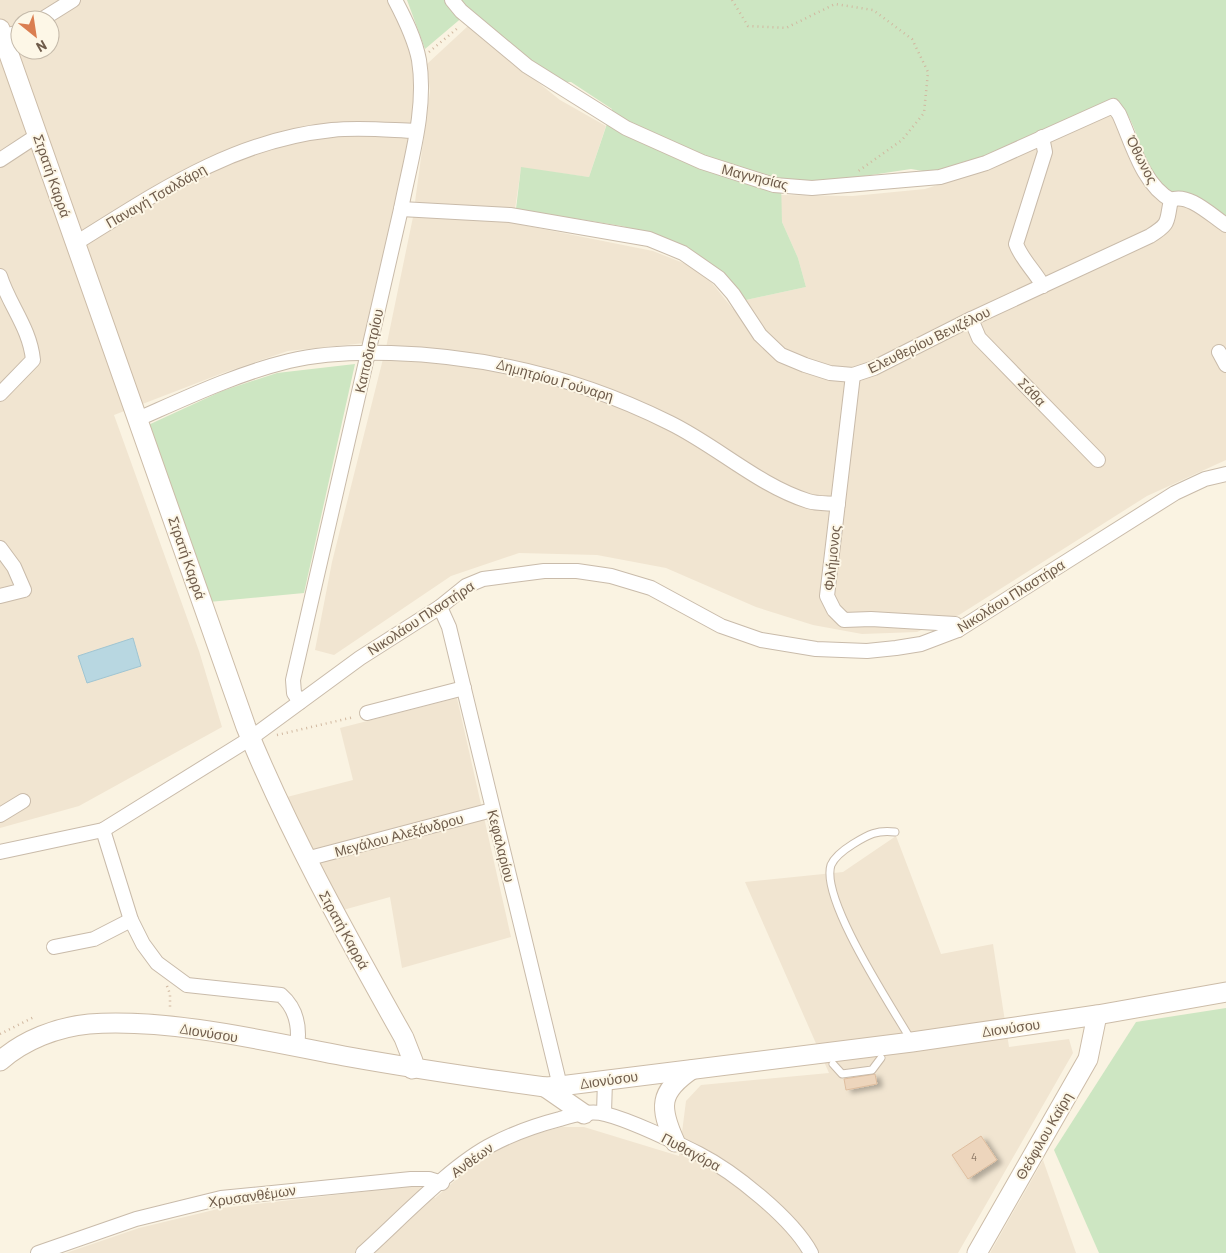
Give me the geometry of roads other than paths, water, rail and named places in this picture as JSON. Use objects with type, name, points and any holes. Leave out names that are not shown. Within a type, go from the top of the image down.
[{"type":"main road","name":"Στρατή Καρρά","points":[[6,34],[38,135],[251,738],[275,797],[306,859],[404,1038],[413,1060],[412,1068]]},
{"type":"main road","name":"Διονύσου","points":[[0,1061],[28,1042],[53,1032],[87,1024],[126,1022],[297,1047],[412,1068],[553,1087],[912,1042],[1098,1015],[1226,992]]},
{"type":"main road","name":"Θεόφιλου Καϊρη","points":[[984,1249],[1088,1059],[1098,1015]]},
{"type":"main road","points":[[675,1142],[667,1123],[665,1101],[674,1081],[691,1070]]},
{"type":"main road","points":[[553,1087],[584,1114]]},
{"type":"street","points":[[57,10],[73,0]]},
{"type":"street","name":"Καποδιστρίου","points":[[300,702],[294,693],[293,680],[401,209],[416,131],[420,90],[419,61],[408,27],[395,0]]},
{"type":"street","name":"Μαγνησίας","points":[[452,0],[470,18],[547,80],[626,128],[702,162],[774,185],[804,188],[940,178],[986,163],[1108,106],[1116,108],[1120,114]]},
{"type":"street","name":"Όθωνος","points":[[1120,114],[1150,180],[1162,196],[1171,200]]},
{"type":"street","name":"Παναγή Τσαλδάρη","points":[[76,243],[178,180],[209,164],[284,138],[332,130],[416,131]]},
{"type":"street","points":[[0,160],[38,135]]},
{"type":"street","points":[[1042,138],[1045,152],[1016,244],[1021,255],[1032,267],[1043,286]]},
{"type":"street","points":[[1171,200],[1176,198],[1186,199],[1226,226]]},
{"type":"street","name":"Ελευθερίου Βενιζέλου","points":[[401,209],[510,216],[648,239],[683,252],[719,278],[733,294],[760,335],[781,355],[822,370],[853,374],[874,368],[1162,229],[1168,221],[1171,200]]},
{"type":"street","points":[[0,276],[5,291],[28,332],[32,360],[0,394]]},
{"type":"street","name":"Σάθα","points":[[971,320],[979,338],[1098,460]]},
{"type":"street","points":[[1219,352],[1226,365]]},
{"type":"street","name":"Δημητρίου Γούναρη","points":[[138,419],[221,382],[291,360],[368,353],[437,354],[490,361],[531,370],[624,400],[672,424],[776,486],[809,501],[838,504]]},
{"type":"street","name":"Φιλήμονος","points":[[853,374],[827,596],[834,610],[844,620],[871,619],[955,624],[958,630]]},
{"type":"street","name":"Νικολάου Πλαστήρα","points":[[0,852],[103,830],[251,738],[360,658],[440,607],[466,586],[483,579],[530,572],[577,572],[611,576],[651,588],[721,626],[761,640],[816,649],[868,652],[921,644],[958,630],[1175,493],[1205,479],[1226,474]]},
{"type":"street","points":[[0,548],[14,567],[24,590],[0,596]]},
{"type":"street","name":"Κεφαλαρίου","points":[[440,607],[449,627],[464,688],[553,1087]]},
{"type":"street","points":[[367,714],[464,688]]},
{"type":"street","points":[[0,815],[23,801]]},
{"type":"street","name":"Μεγάλου Αλεξάνδρου","points":[[306,859],[492,810]]},
{"type":"street","points":[[103,830],[131,920],[143,944],[158,963],[187,985],[267,992],[281,995],[288,1001],[295,1016],[298,1030],[297,1047]]},
{"type":"street","points":[[54,947],[94,939],[131,920]]},
{"type":"street","points":[[604,1113],[605,1080]]},
{"type":"street","name":"Πυθαγόρα","points":[[604,1113],[675,1142],[715,1163],[775,1210],[806,1244],[811,1253]]},
{"type":"street","name":"Ανθέων","points":[[363,1253],[442,1182],[492,1144],[532,1127],[584,1114],[604,1113]]},
{"type":"street","name":"Χρυσανθέμων","points":[[38,1253],[136,1219],[221,1198],[411,1178],[442,1182]]},
{"type":"lane","points":[[895,832],[879,830],[841,852],[831,865],[832,887],[841,918],[912,1042]]},
{"type":"lane","points":[[833,1064],[842,1074],[872,1070],[881,1058]]},
{"type":"water","points":[[133,638],[141,666],[87,683],[78,656]]}]
